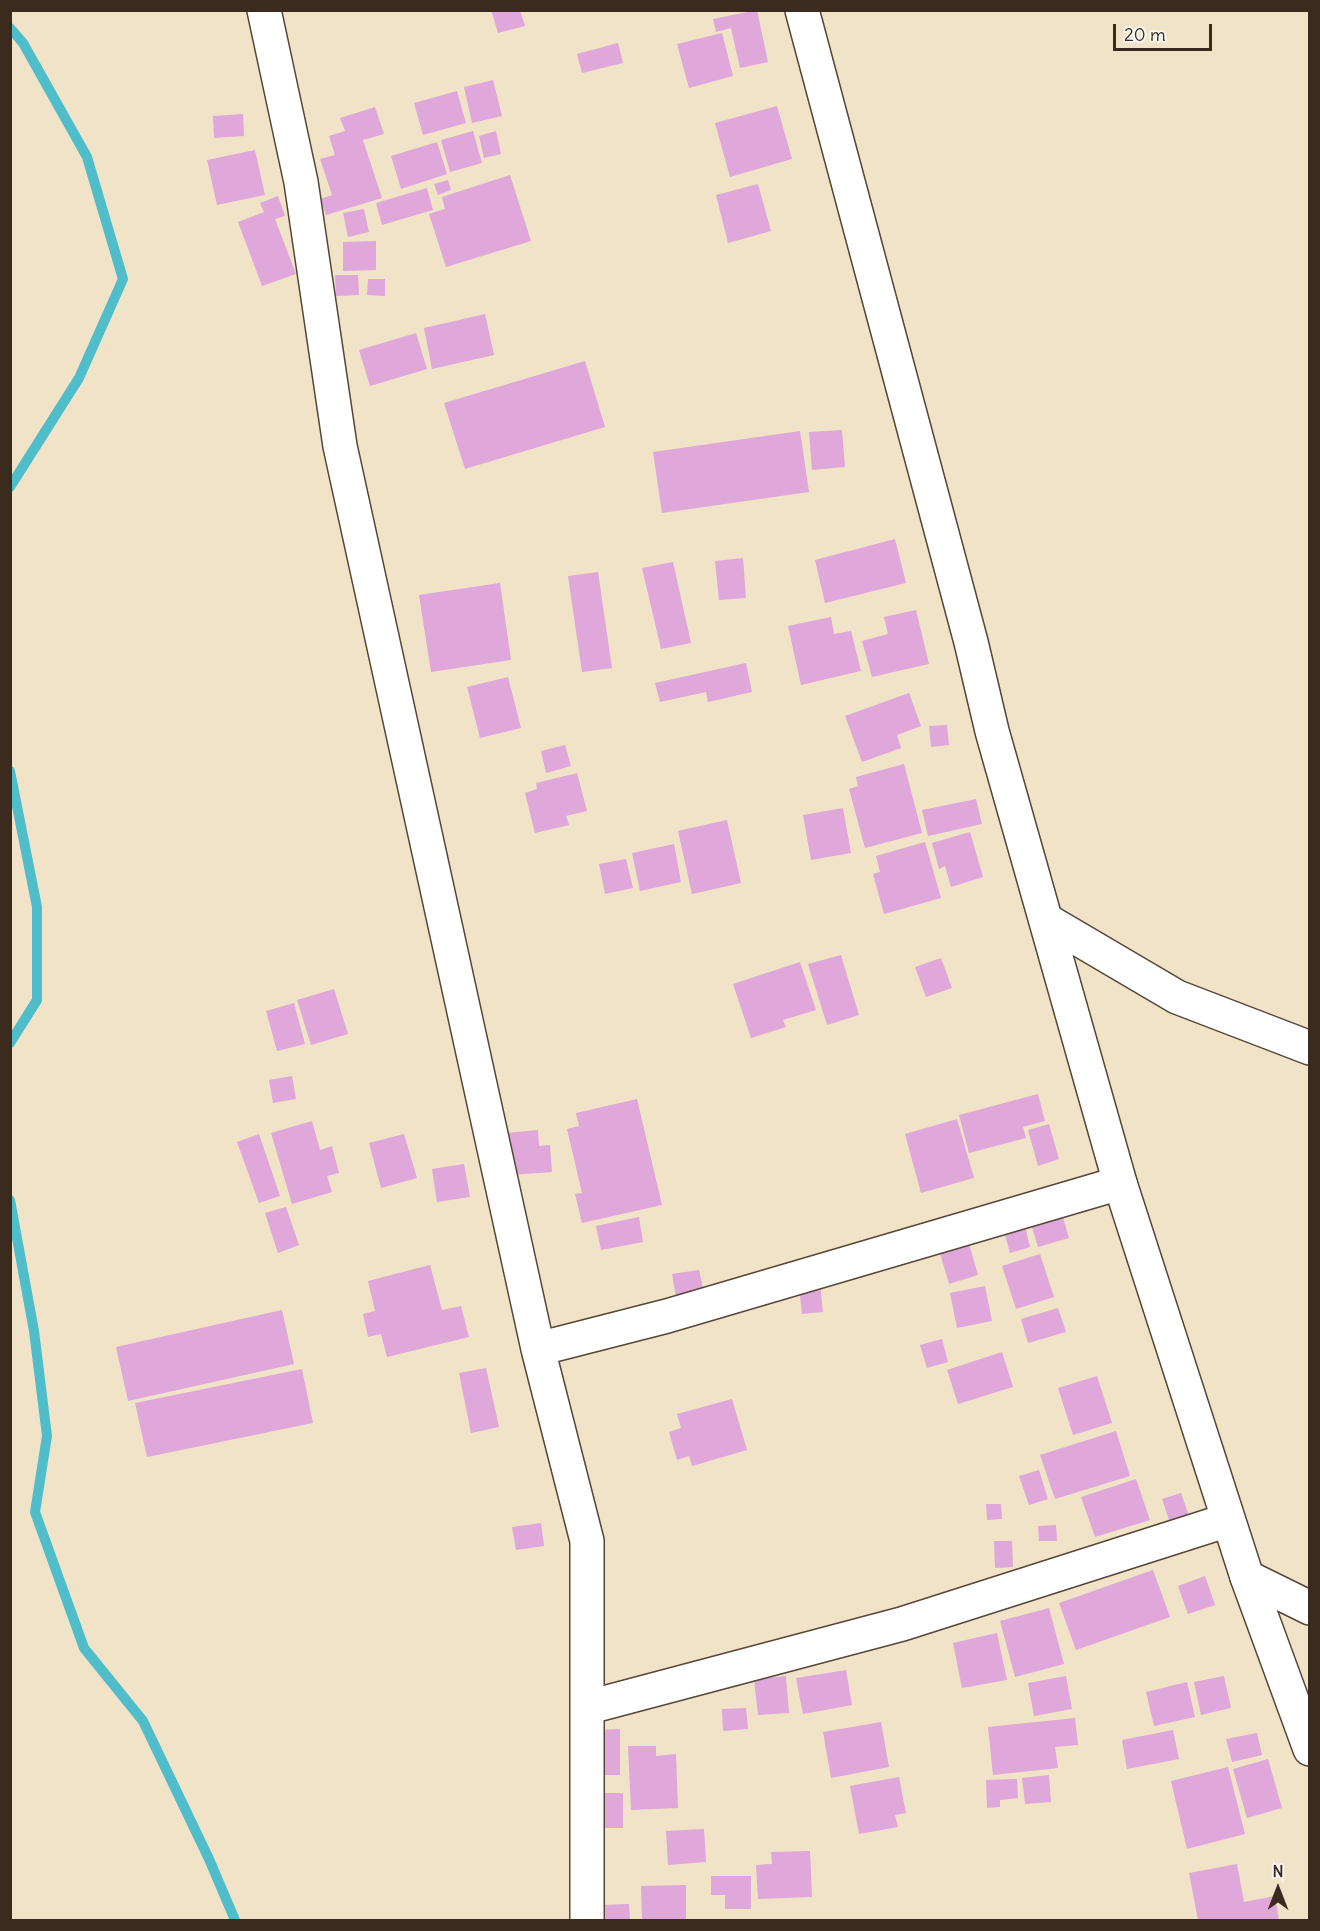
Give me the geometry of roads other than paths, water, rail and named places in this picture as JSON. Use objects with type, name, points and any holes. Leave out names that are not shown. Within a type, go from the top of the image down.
[{"type":"street","points":[[264,10],[301,182],[340,446],[538,1349],[587,1541],[589,1707],[587,1920]]},
{"type":"street","points":[[802,10],[968,630],[992,731],[1120,1183],[1246,1577],[1310,1749]]},
{"type":"street","points":[[1046,920],[1177,998],[1310,1048]]},
{"type":"street","points":[[538,1349],[667,1316],[1120,1183]]},
{"type":"street","points":[[589,1707],[902,1624],[1228,1520]]},
{"type":"street","points":[[1246,1577],[1310,1608]]},
{"type":"waterway","points":[[10,28],[23,43],[87,157],[123,279],[79,378],[10,487]]},
{"type":"waterway","points":[[10,771],[37,907],[37,1000],[10,1043]]},
{"type":"waterway","points":[[10,1200],[34,1331],[47,1436],[35,1512],[84,1648],[143,1721],[209,1859],[235,1920]]}]
